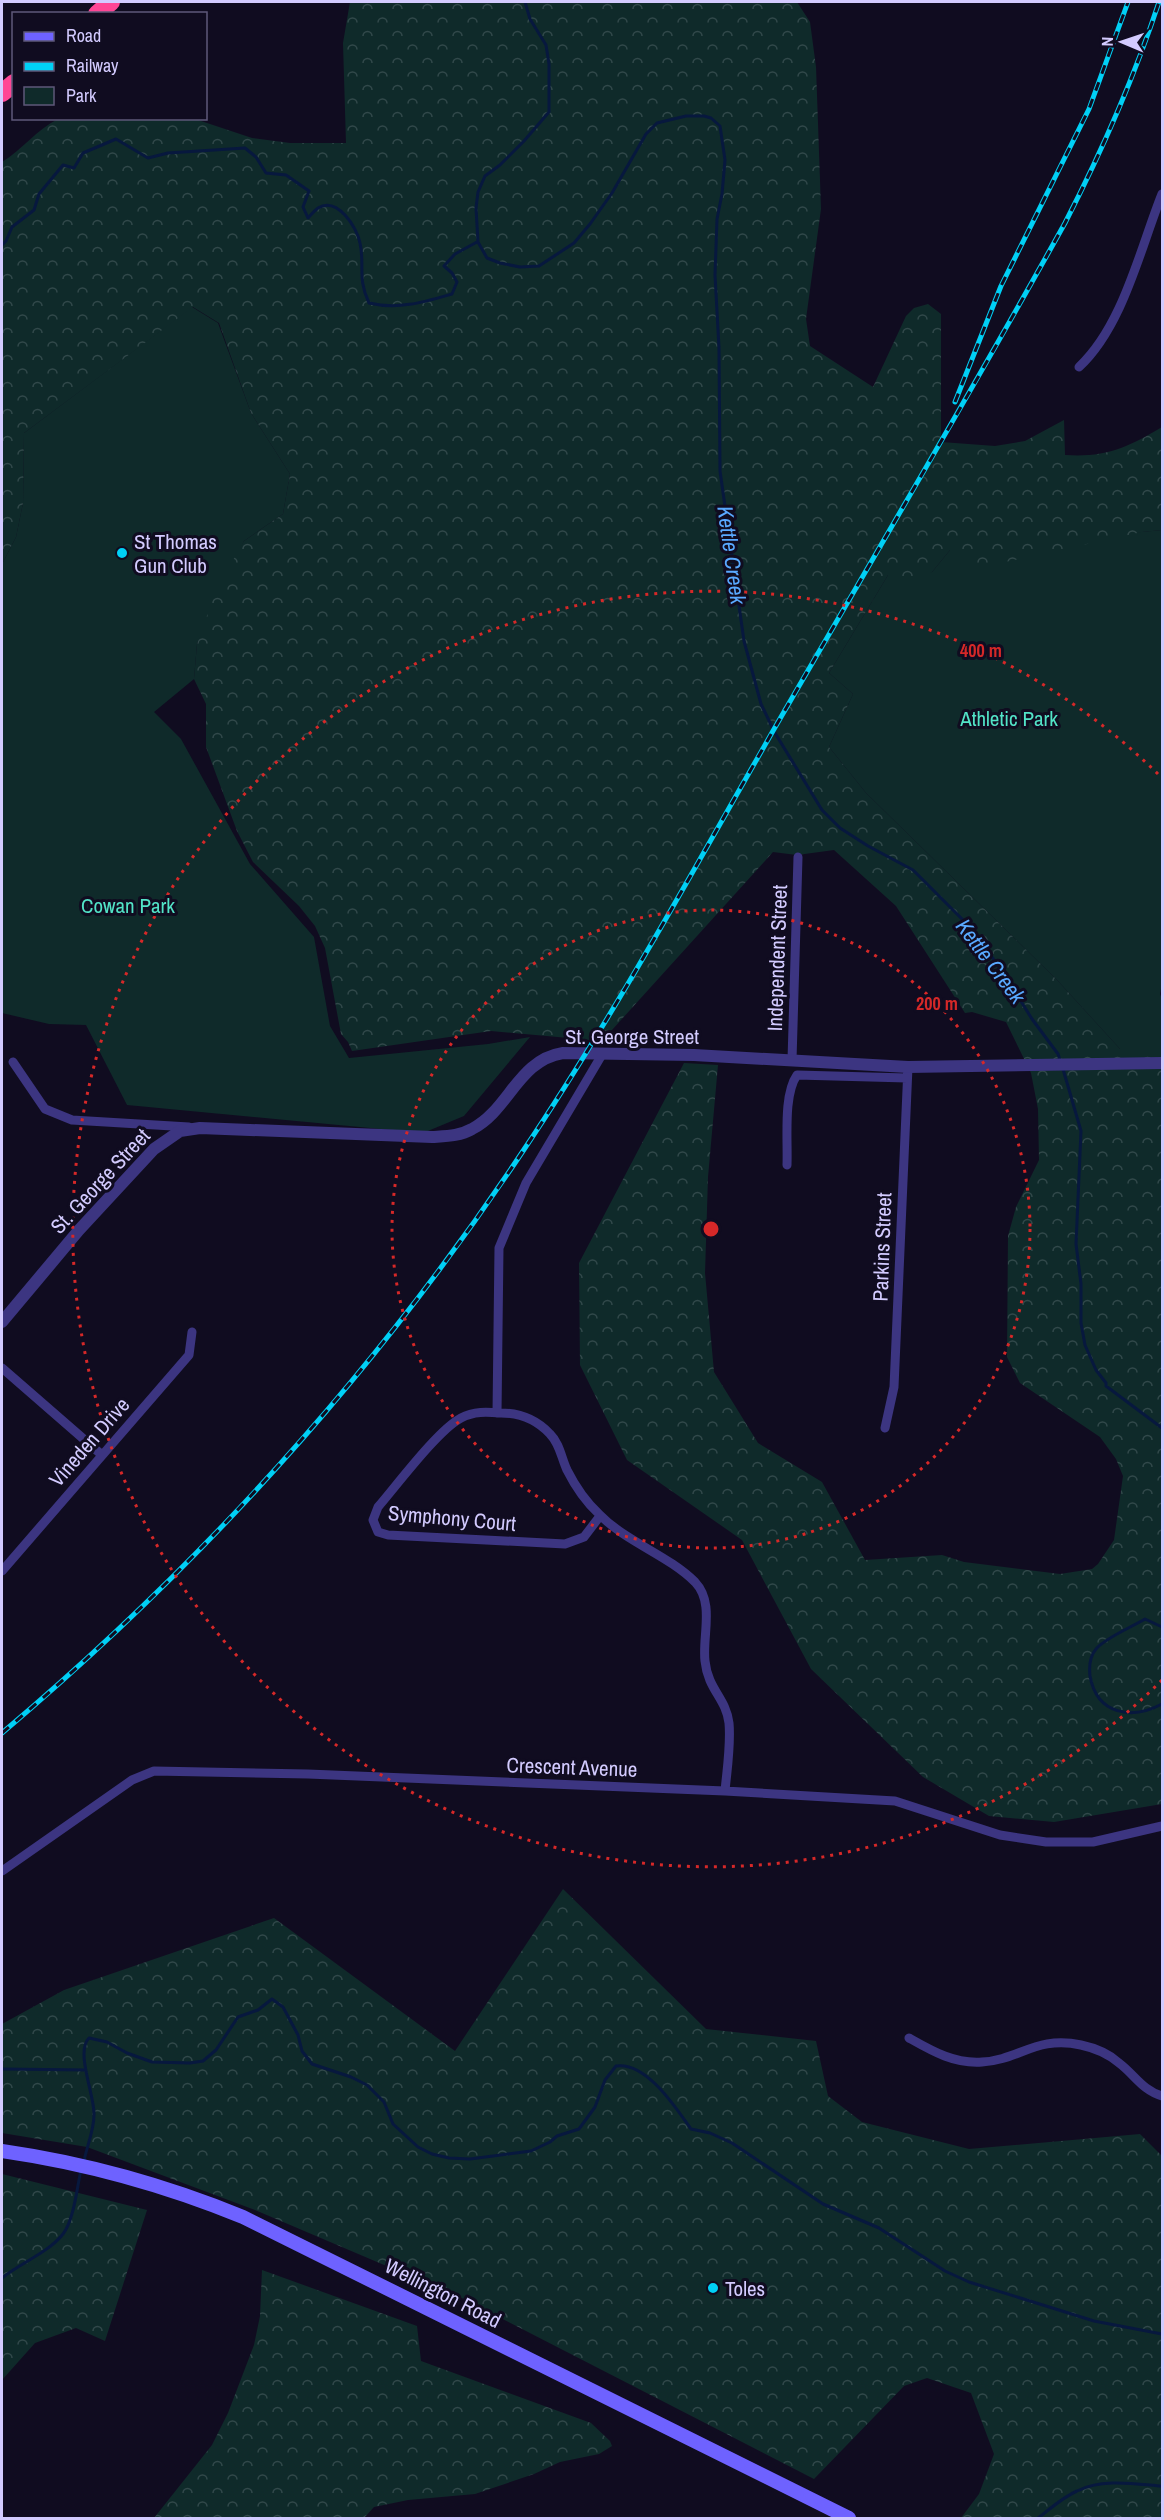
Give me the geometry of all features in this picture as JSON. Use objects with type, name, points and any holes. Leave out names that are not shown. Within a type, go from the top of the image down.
[{"type":"highway","points":[[99,12],[111,2]]},
{"type":"main road","name":"Wellington Road","points":[[2,2151],[58,2160],[128,2177],[174,2191],[243,2217],[849,2518]]},
{"type":"street","points":[[1079,367],[1094,353],[1123,298],[1162,194]]},
{"type":"street","name":"Independent Street","points":[[792,1060],[798,857]]},
{"type":"street","name":"St. George Street","points":[[2,1322],[79,1230],[154,1149],[180,1131],[200,1128],[432,1137],[457,1135],[471,1130],[487,1119],[528,1070],[540,1060],[563,1053],[792,1060],[907,1072],[1162,1063]]},
{"type":"street","points":[[497,1413],[499,1248],[526,1183],[603,1053]]},
{"type":"street","points":[[13,1062],[42,1105],[57,1116],[72,1120],[200,1128]]},
{"type":"street","points":[[787,1164],[790,1084],[797,1075],[907,1072]]},
{"type":"street","name":"Parkins Street","points":[[885,1428],[894,1387],[907,1072]]},
{"type":"street","name":"Vineden Drive","points":[[2,1571],[189,1355],[192,1332]]},
{"type":"street","points":[[2,1368],[102,1455]]},
{"type":"street","name":"Symphony Court","points":[[600,1516],[584,1538],[565,1544],[388,1535],[375,1528],[373,1520],[375,1511],[445,1430],[463,1417],[474,1413],[523,1416],[533,1420],[550,1433],[559,1446],[571,1476],[600,1516],[686,1575],[701,1591],[706,1613],[704,1656],[707,1674],[713,1689],[726,1709],[729,1723],[725,1791]]},
{"type":"street","name":"Crescent Avenue","points":[[2,1871],[132,1780],[154,1771],[308,1774],[725,1791],[895,1801],[1000,1835],[1038,1842],[1093,1842],[1162,1826]]},
{"type":"street","points":[[909,2038],[936,2054],[969,2062],[994,2060],[1037,2045],[1053,2043],[1081,2045],[1113,2058],[1141,2086],[1162,2096]]},
{"type":"green space","points":[[350,2],[797,2],[810,22],[816,67],[821,209],[806,319],[810,346],[873,387],[906,316],[914,308],[928,304],[941,314],[941,442],[995,446],[1025,441],[1064,420],[1065,455],[1092,455],[1116,450],[1162,427],[1162,530],[1142,532],[982,567],[950,550],[932,572],[908,582],[888,575],[829,673],[853,694],[829,747],[866,793],[1057,980],[1120,1049],[1162,1049],[1162,1804],[1054,1822],[989,1816],[923,1777],[811,1669],[742,1540],[627,1460],[580,1365],[579,1263],[684,1063],[718,1065],[708,1177],[705,1273],[714,1372],[758,1443],[822,1482],[865,1560],[942,1555],[964,1562],[1060,1574],[1092,1569],[1114,1540],[1123,1476],[1116,1459],[1100,1437],[1020,1383],[1007,1357],[1008,1236],[1016,1207],[1039,1160],[1038,1109],[1031,1073],[1006,1022],[972,1012],[965,1013],[896,906],[834,850],[797,855],[773,852],[602,1041],[491,1031],[352,1051],[341,1034],[325,948],[315,926],[299,906],[253,862],[237,831],[206,747],[206,704],[194,679],[197,644],[216,590],[244,541],[283,514],[290,474],[251,413],[219,323],[193,307],[24,433],[23,503],[16,537],[2,564],[2,162],[56,120],[198,120],[252,138],[290,143],[346,143],[343,43]]},
{"type":"green space","name":"Cowan Park","points":[[192,307],[218,323],[251,413],[290,474],[283,514],[244,541],[197,644],[194,679],[154,712],[181,739],[250,864],[314,937],[330,1026],[349,1058],[488,1044],[530,1037],[464,1116],[423,1133],[127,1105],[86,1025],[49,1024],[2,1013],[2,564],[16,537],[23,503],[24,433]]},
{"type":"green space","name":"Athletic Park","points":[[1162,530],[1162,984],[1160,994],[1162,999],[1162,1049],[1120,1049],[1057,980],[866,793],[829,747],[853,694],[829,673],[888,575],[932,572],[950,550]]},
{"type":"green space","points":[[563,1889],[706,2029],[816,2041],[828,2096],[862,2122],[969,2149],[1140,2134],[1162,2156],[1162,2518],[961,2518],[979,2494],[994,2454],[971,2393],[927,2378],[904,2386],[814,2479],[464,2299],[255,2210],[87,2147],[2,2133],[2,2024],[64,1990],[274,1918],[455,2051]]},
{"type":"green space","points":[[2,2174],[147,2210],[105,2341],[76,2328],[35,2343],[2,2380]]},
{"type":"green space","points":[[262,2270],[417,2326],[421,2361],[591,2423],[610,2441],[612,2446],[599,2454],[560,2462],[534,2474],[475,2494],[408,2500],[374,2507],[364,2518],[154,2518],[212,2445],[228,2413],[254,2345],[260,2316]]},
{"type":"waterway","name":"Kettle Creek","points":[[525,2],[530,19],[546,45],[549,64],[549,112],[524,141],[500,165],[485,176],[478,192],[476,208],[478,242],[487,258],[520,267],[539,266],[574,243],[590,224],[612,193],[646,134],[657,123],[686,116],[704,116],[711,118],[720,126],[725,160],[717,219],[715,275],[719,348],[720,471],[744,641],[761,704],[775,733],[822,810],[840,828],[913,870],[973,930],[1058,1054],[1061,1063]]},
{"type":"waterway","points":[[2,245],[12,227],[34,210],[39,194],[63,165],[74,168],[83,153],[116,139],[148,158],[168,153],[245,148],[256,157],[266,173],[286,175],[309,191],[303,207],[308,218],[318,208],[325,205],[332,206],[345,215],[355,229],[360,243],[363,286],[369,303],[401,305],[452,294],[457,282],[444,266],[455,254],[477,242]]},
{"type":"waterway","name":"Kettle Creek","points":[[1063,1069],[1081,1131],[1076,1244],[1081,1284],[1081,1323],[1085,1345],[1106,1386],[1162,1428]]},
{"type":"waterway","name":"Kettle Creek","points":[[1162,1627],[1145,1619],[1112,1637],[1094,1652],[1090,1669],[1094,1689],[1100,1699],[1117,1711],[1139,1712],[1162,1704]]},
{"type":"waterway","points":[[84,2161],[94,2121],[84,2053],[89,2038],[107,2042],[127,2053],[152,2062],[203,2061],[216,2050],[238,2017],[258,2010],[272,1999],[283,2007],[298,2035],[302,2051],[312,2064],[367,2085],[384,2102],[393,2124],[418,2147],[432,2154],[470,2159],[531,2151],[557,2136],[579,2129],[595,2107],[605,2080],[616,2066],[627,2066],[649,2078],[691,2129],[710,2133],[732,2143],[823,2204],[879,2228],[945,2271],[969,2282],[1094,2321],[1162,2334]]},
{"type":"waterway","points":[[2,2069],[86,2070]]},
{"type":"waterway","points":[[2,2278],[50,2247],[63,2234],[72,2212],[81,2170]]},
{"type":"waterway","points":[[1038,2518],[1067,2496],[1097,2484],[1162,2486]]},
{"type":"railway","points":[[955,402],[1001,286],[1089,109],[1128,2]]},
{"type":"railway","points":[[2,1733],[147,1601],[217,1532],[283,1460],[409,1310],[523,1151],[591,1045],[656,936],[1065,223],[1116,114],[1159,2]]},
{"type":"place","name":"St Thomas Gun Club","points":[[122,553]]},
{"type":"place","name":"Toles","points":[[713,2288]]}]
